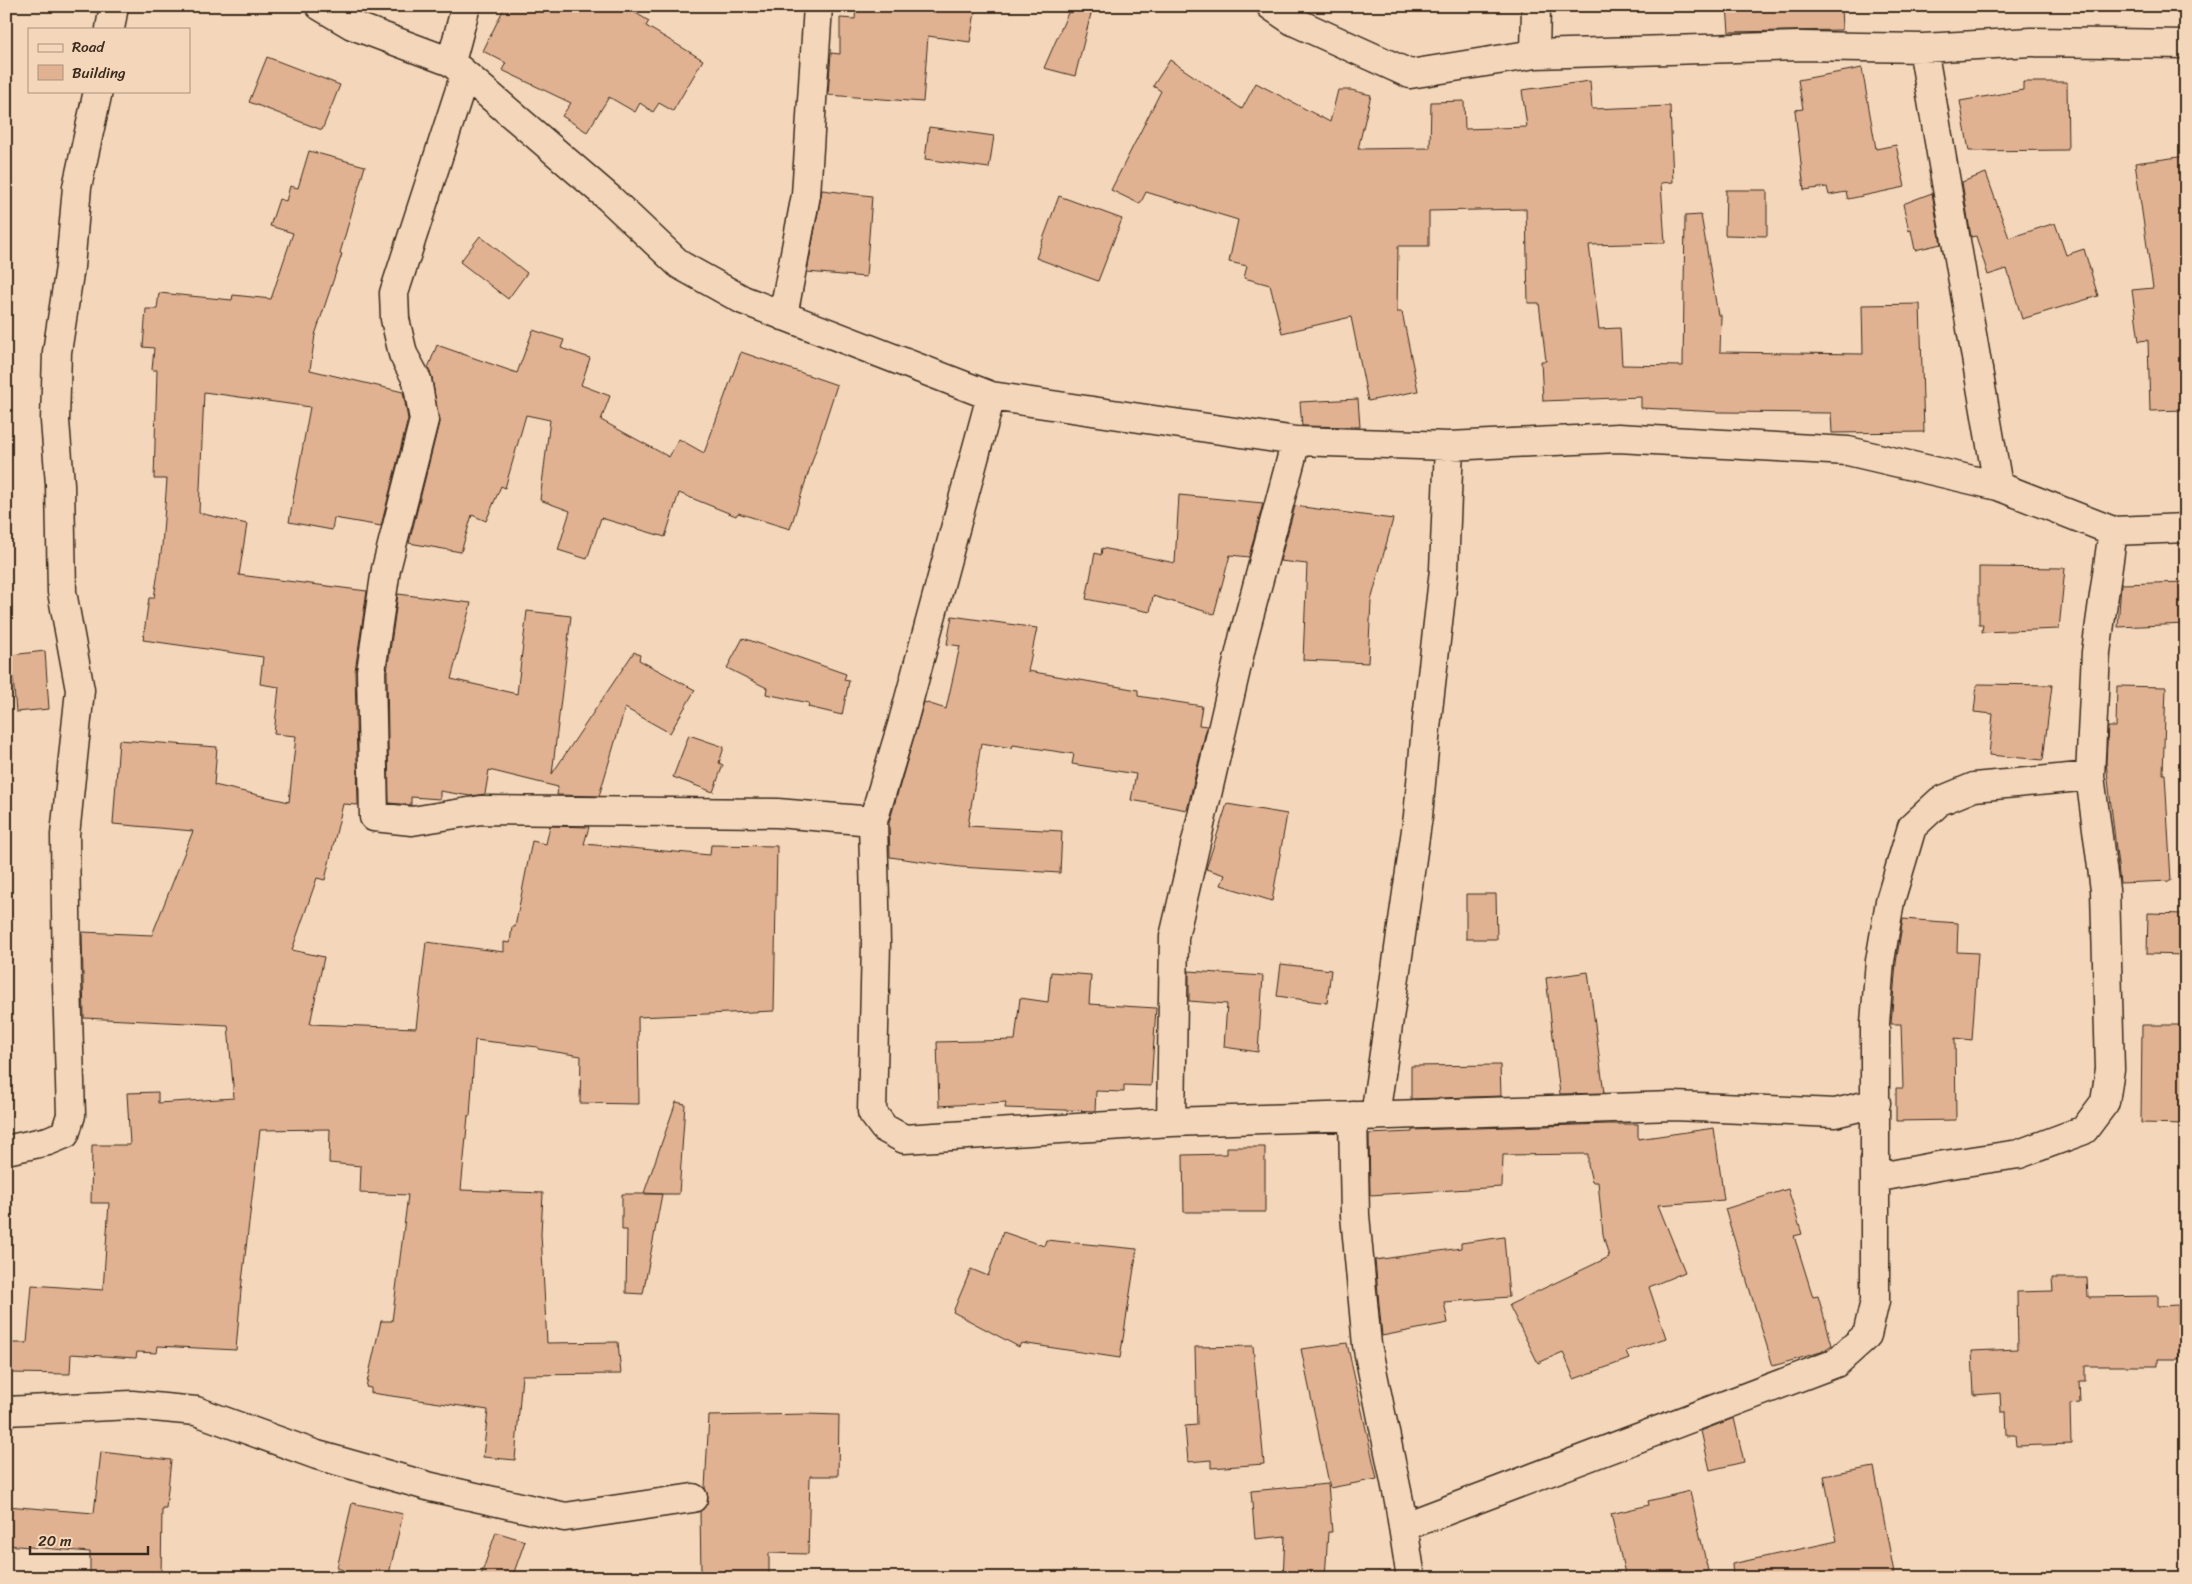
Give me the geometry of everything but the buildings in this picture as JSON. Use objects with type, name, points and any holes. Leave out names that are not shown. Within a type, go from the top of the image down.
[{"type":"street","points":[[110,28],[114,6]]},
{"type":"street","points":[[320,6],[352,25],[458,68],[609,198],[680,265],[743,300],[991,396],[1296,440],[1449,446],[1618,438],[1848,451],[1998,486],[2113,531],[2186,528]]},
{"type":"street","points":[[466,6],[458,68],[394,293],[395,319],[403,354],[417,380],[424,420],[386,569],[372,671],[374,817],[412,821],[481,810],[777,814],[873,821]]},
{"type":"street","points":[[783,316],[806,195],[818,6]]},
{"type":"street","points":[[1272,6],[1293,21],[1410,74],[1535,54],[1800,46],[1924,48],[2031,42],[2186,44]]},
{"type":"street","points":[[1535,54],[1536,6]]},
{"type":"street","points":[[1924,48],[1998,486]]},
{"type":"street","points":[[6,1150],[48,1141],[65,1134],[71,1115],[65,835],[80,690],[62,592],[60,484],[55,411],[57,352],[70,267],[77,187],[98,92]]},
{"type":"street","points":[[991,396],[902,725],[873,821],[876,944],[872,1112],[884,1128],[904,1139],[1171,1122],[1674,1106],[1835,1113],[1876,1104]]},
{"type":"street","points":[[1171,1122],[1174,937],[1244,635],[1296,440]]},
{"type":"street","points":[[1411,1578],[1403,1527],[1367,1345],[1356,1215],[1364,1116],[1418,816],[1444,570],[1449,446]]},
{"type":"street","points":[[1875,1178],[2019,1154],[2084,1130],[2105,1102],[2110,1069],[2105,890],[2090,776],[2096,652],[2113,531]]},
{"type":"street","points":[[1403,1527],[1836,1363],[1867,1335],[1875,1301],[1875,1023],[1880,961],[1890,901],[1912,828],[1940,801],[1974,787],[2090,776]]},
{"type":"street","points":[[6,1411],[132,1405],[196,1411],[317,1455],[431,1487],[565,1518],[693,1498]]}]
